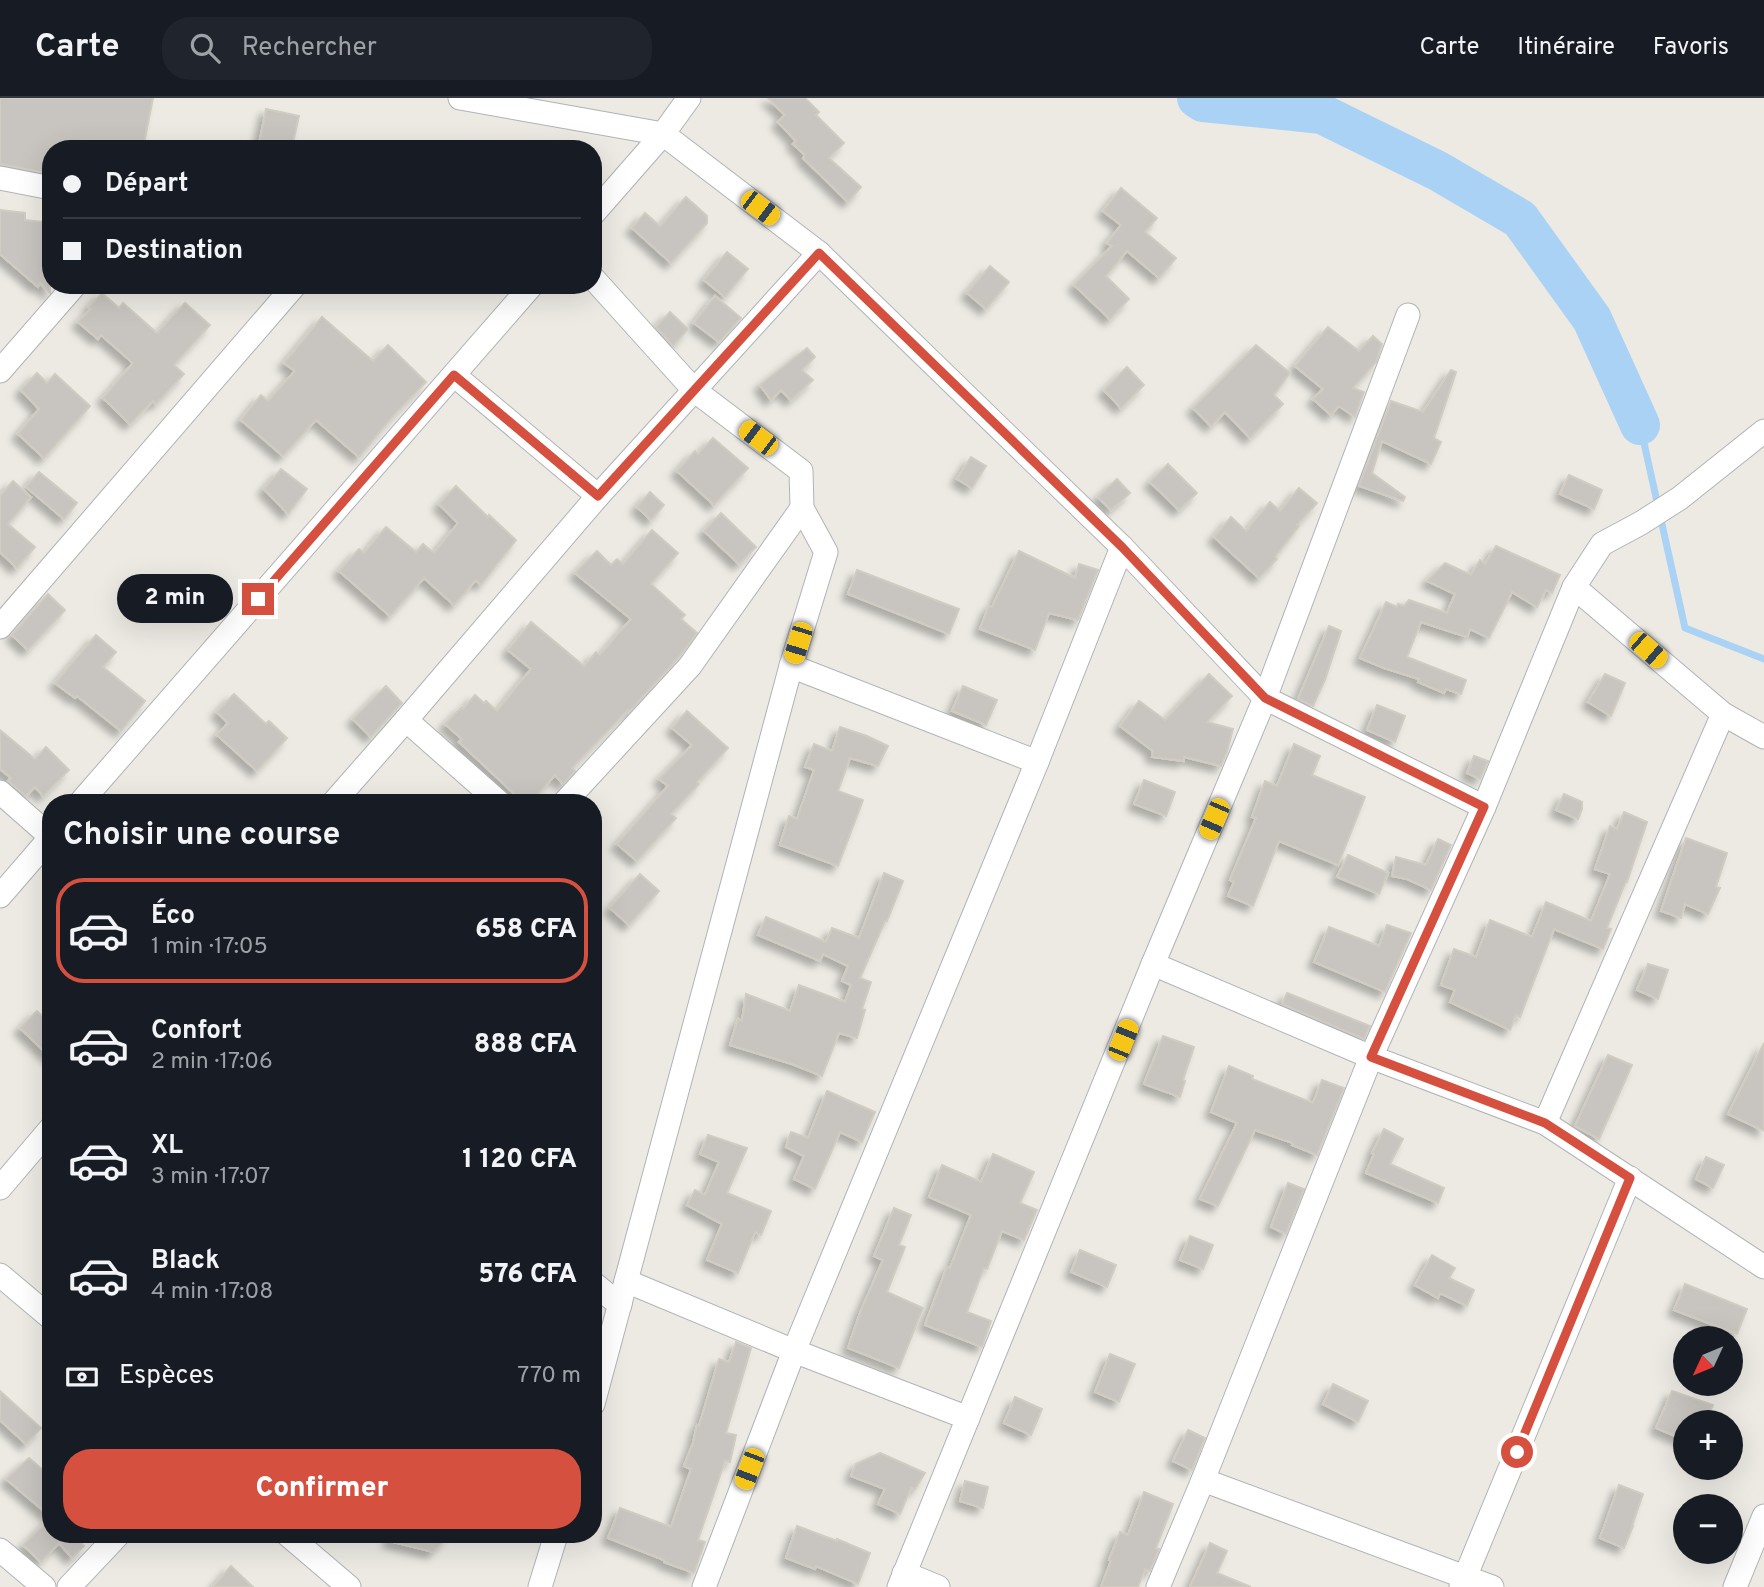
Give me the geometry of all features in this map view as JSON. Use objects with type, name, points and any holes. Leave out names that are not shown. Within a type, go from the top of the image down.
[{"type":"street","points":[[460,98],[663,134],[819,253],[1122,547],[1265,698],[1484,807]]},
{"type":"street","points":[[602,204],[663,134],[689,98]]},
{"type":"street","points":[[0,178],[42,186]]},
{"type":"street","points":[[341,794],[598,496],[819,253]]},
{"type":"street","points":[[602,288],[694,390],[801,471],[802,508],[826,552],[791,666],[602,1371]]},
{"type":"street","points":[[0,370],[67,294]]},
{"type":"street","points":[[0,627],[287,294]]},
{"type":"street","points":[[88,794],[524,294]]},
{"type":"street","points":[[938,1587],[901,1580],[1265,698],[1408,315]]},
{"type":"street","points":[[454,375],[598,496]]},
{"type":"street","points":[[1158,1587],[1371,1057],[1484,807],[1574,587],[1602,544],[1680,498],[1764,431]]},
{"type":"street","points":[[572,794],[690,666],[802,508]]},
{"type":"street","points":[[704,1587],[794,1351],[1037,762],[1122,547]]},
{"type":"street","points":[[1574,587],[1723,714],[1764,737]]},
{"type":"street","points":[[791,666],[1037,762]]},
{"type":"street","points":[[1545,1123],[1723,714]]},
{"type":"street","points":[[406,720],[489,794]]},
{"type":"street","points":[[0,792],[42,829]]},
{"type":"street","points":[[0,896],[42,847]]},
{"type":"street","points":[[1153,964],[1371,1057],[1545,1123],[1764,1267]]},
{"type":"street","points":[[0,1188],[42,1139]]},
{"type":"street","points":[[1463,1582],[1630,1178]]},
{"type":"street","points":[[0,1275],[42,1310]]},
{"type":"street","points":[[626,1281],[794,1351],[968,1418]]},
{"type":"street","points":[[602,1291],[620,1306]]},
{"type":"street","points":[[1203,1480],[1463,1582],[1492,1587]]},
{"type":"street","points":[[1735,1587],[1764,1516]]},
{"type":"street","points":[[69,1587],[110,1543]]},
{"type":"street","points":[[297,1543],[349,1587]]},
{"type":"street","points":[[540,1587],[554,1543]]},
{"type":"street","points":[[0,1550],[44,1587]]},
{"type":"building","points":[[0,98],[153,98],[145,140],[42,140],[42,172],[0,164]]},
{"type":"building","points":[[768,98],[805,98],[819,112],[816,115],[844,143],[829,158],[861,187],[848,202],[803,158],[805,155],[793,144],[796,141],[778,122],[785,115]]},
{"type":"building","points":[[266,109],[299,116],[294,140],[260,140]]},
{"type":"building","points":[[1121,188],[1157,218],[1145,232],[1176,258],[1159,278],[1127,251],[1106,276],[1129,299],[1110,319],[1074,285],[1112,246],[1107,243],[1121,225],[1103,211]]},
{"type":"building","points":[[686,197],[707,216],[707,223],[671,263],[632,228],[645,213],[660,226]]},
{"type":"building","points":[[0,210],[25,213],[25,220],[42,222],[42,285],[40,283],[38,287],[0,254]]},
{"type":"building","points":[[727,252],[748,269],[725,297],[704,280]]},
{"type":"building","points":[[990,266],[1009,282],[986,309],[967,293]]},
{"type":"building","points":[[103,294],[119,308],[123,303],[157,333],[185,303],[210,325],[174,365],[184,374],[156,404],[153,401],[130,424],[103,398],[133,363],[101,335],[98,339],[78,322],[91,309],[89,307]]},
{"type":"building","points":[[715,296],[741,318],[719,342],[694,323]]},
{"type":"building","points":[[670,312],[688,329],[673,346],[656,327]]},
{"type":"building","points":[[322,317],[373,361],[388,345],[426,382],[359,457],[316,420],[283,456],[241,420],[261,395],[268,401],[295,371],[284,363]]},
{"type":"building","points":[[1328,327],[1359,351],[1373,336],[1382,344],[1376,362],[1353,388],[1364,392],[1355,417],[1339,406],[1331,415],[1313,399],[1323,389],[1295,366]]},
{"type":"building","points":[[1256,345],[1290,373],[1274,395],[1283,404],[1250,438],[1225,412],[1211,426],[1193,408]]},
{"type":"building","points":[[807,348],[815,357],[802,370],[813,380],[791,400],[781,390],[771,400],[760,385]]},
{"type":"building","points":[[1127,367],[1144,385],[1121,408],[1104,390]]},
{"type":"building","points":[[1451,370],[1456,372],[1434,438],[1441,442],[1431,464],[1382,441],[1372,473],[1405,497],[1403,501],[1359,486],[1391,401],[1423,412]]},
{"type":"building","points":[[37,373],[47,383],[55,374],[90,406],[44,458],[18,434],[39,409],[21,390]]},
{"type":"building","points":[[713,438],[748,468],[714,505],[677,471],[695,451],[698,454]]},
{"type":"building","points":[[971,457],[986,466],[972,488],[957,479]]},
{"type":"building","points":[[1168,464],[1197,493],[1179,510],[1150,482]]},
{"type":"building","points":[[281,469],[307,489],[288,514],[264,489]]},
{"type":"building","points":[[39,472],[77,503],[64,519],[26,487]]},
{"type":"building","points":[[1569,475],[1602,490],[1594,509],[1560,494]]},
{"type":"building","points":[[1117,479],[1130,493],[1111,510],[1098,497]]},
{"type":"building","points":[[13,481],[31,497],[8,524],[35,547],[17,568],[0,552],[0,496]]},
{"type":"building","points":[[456,486],[516,540],[481,585],[476,580],[454,605],[424,578],[390,616],[339,571],[359,549],[364,553],[386,527],[416,552],[423,544],[434,553],[458,523],[439,504]]},
{"type":"building","points":[[1299,488],[1317,503],[1297,525],[1299,526],[1275,557],[1277,559],[1259,578],[1214,537],[1231,517],[1246,531],[1270,502],[1280,511]]},
{"type":"building","points":[[650,492],[664,505],[651,520],[637,507]]},
{"type":"building","points":[[721,513],[756,547],[739,564],[704,531]]},
{"type":"building","points":[[652,530],[678,553],[651,584],[685,615],[681,619],[697,633],[629,712],[628,710],[572,768],[575,771],[563,784],[555,775],[538,794],[514,794],[459,742],[462,739],[445,724],[475,695],[497,711],[531,669],[508,650],[531,622],[584,666],[596,652],[600,655],[631,619],[575,573],[597,551],[611,565],[617,559],[623,564]]},
{"type":"building","points":[[1496,546],[1560,575],[1552,593],[1546,590],[1537,607],[1512,592],[1489,638],[1470,629],[1467,637],[1421,622],[1407,657],[1466,680],[1461,694],[1446,689],[1444,693],[1418,682],[1419,679],[1360,658],[1386,602],[1397,607],[1398,604],[1404,606],[1409,600],[1447,613],[1455,594],[1427,581],[1445,563],[1471,575],[1480,560],[1485,564]]},
{"type":"building","points":[[1019,551],[1075,578],[1079,564],[1098,570],[1078,620],[1049,613],[1035,650],[980,629],[989,606],[992,607]]},
{"type":"building","points":[[857,570],[959,609],[949,634],[848,594]]},
{"type":"building","points":[[48,594],[65,610],[28,650],[12,635]]},
{"type":"building","points":[[1329,626],[1341,631],[1325,680],[1313,706],[1298,699]]},
{"type":"building","points":[[96,635],[116,652],[103,667],[145,701],[121,731],[77,696],[75,698],[55,683]]},
{"type":"building","points":[[1209,674],[1232,696],[1207,722],[1233,729],[1221,766],[1184,757],[1184,761],[1152,757],[1153,751],[1120,726],[1139,701],[1165,720]]},
{"type":"building","points":[[1605,674],[1625,683],[1611,716],[1588,702]]},
{"type":"building","points":[[386,686],[402,703],[371,737],[353,719]]},
{"type":"building","points":[[963,686],[997,700],[986,725],[952,711]]},
{"type":"building","points":[[234,694],[266,724],[269,721],[287,738],[257,771],[217,735],[228,723],[217,712]]},
{"type":"building","points":[[1377,705],[1405,716],[1395,742],[1367,730]]},
{"type":"building","points":[[687,711],[728,748],[671,814],[676,818],[637,861],[617,844],[668,786],[659,779],[692,745],[672,728]]},
{"type":"building","points":[[840,727],[888,746],[878,766],[850,758],[838,791],[863,800],[838,866],[780,845],[789,816],[797,819],[814,770],[805,767],[814,744],[832,751]]},
{"type":"building","points":[[0,730],[35,759],[46,747],[69,770],[45,794],[42,795],[35,787],[26,796],[8,781],[11,778],[0,769]]},
{"type":"building","points":[[1294,744],[1320,756],[1312,775],[1365,797],[1338,865],[1279,841],[1253,906],[1228,896],[1234,882],[1230,880],[1256,818],[1252,817],[1265,781],[1277,786]]},
{"type":"building","points":[[1474,756],[1488,761],[1480,779],[1467,773]]},
{"type":"building","points":[[1144,780],[1175,792],[1166,816],[1134,804]]},
{"type":"building","points":[[1564,794],[1582,802],[1578,819],[1556,810]]},
{"type":"building","points":[[1624,812],[1647,822],[1627,882],[1607,928],[1611,929],[1603,949],[1554,929],[1520,1017],[1516,1015],[1510,1030],[1450,1002],[1455,990],[1441,985],[1454,949],[1476,957],[1490,920],[1532,937],[1546,902],[1591,921],[1610,874],[1595,869],[1610,826],[1617,829]]},
{"type":"building","points":[[1686,838],[1727,853],[1716,887],[1720,888],[1708,914],[1685,904],[1681,918],[1661,911]]},
{"type":"building","points":[[1438,839],[1451,845],[1431,890],[1407,879],[1392,876],[1396,857],[1426,865]]},
{"type":"building","points":[[1348,855],[1388,873],[1379,894],[1337,877]]},
{"type":"building","points":[[884,873],[903,881],[860,978],[871,982],[862,1009],[865,1010],[857,1038],[839,1033],[822,1076],[730,1045],[738,1019],[742,1021],[746,994],[790,1011],[799,985],[845,1002],[851,985],[842,981],[848,966],[823,954],[820,961],[758,935],[766,917],[826,942],[832,928],[859,938]]},
{"type":"building","points":[[640,874],[659,891],[629,925],[610,908]]},
{"type":"building","points":[[1387,925],[1411,933],[1385,992],[1314,962],[1329,927],[1379,946]]},
{"type":"building","points":[[1648,964],[1668,970],[1658,999],[1637,990]]},
{"type":"building","points":[[1287,993],[1370,1026],[1364,1039],[1282,1004]]},
{"type":"building","points":[[37,1011],[42,1016],[42,1049],[20,1028]]},
{"type":"building","points":[[1163,1036],[1194,1047],[1180,1097],[1144,1084]]},
{"type":"building","points":[[1764,1043],[1764,1131],[1728,1114]]},
{"type":"building","points":[[1608,1055],[1632,1065],[1599,1139],[1575,1126]]},
{"type":"building","points":[[1229,1066],[1253,1076],[1252,1079],[1313,1103],[1322,1080],[1344,1088],[1317,1155],[1292,1145],[1293,1143],[1255,1130],[1218,1206],[1200,1199],[1237,1123],[1211,1112]]},
{"type":"building","points":[[827,1091],[875,1112],[862,1142],[840,1132],[815,1189],[794,1179],[804,1156],[786,1147],[791,1132],[808,1138]]},
{"type":"building","points":[[1384,1129],[1403,1139],[1390,1164],[1444,1188],[1438,1203],[1366,1173]]},
{"type":"building","points":[[708,1135],[747,1148],[727,1193],[771,1211],[761,1235],[755,1232],[738,1273],[707,1260],[722,1224],[687,1205],[695,1190],[705,1195],[719,1162],[700,1154]]},
{"type":"building","points":[[993,1154],[1034,1172],[1020,1203],[1037,1210],[1024,1240],[1002,1231],[987,1269],[984,1268],[967,1312],[991,1321],[982,1347],[925,1325],[971,1215],[929,1197],[942,1165],[981,1182]]},
{"type":"building","points":[[1706,1157],[1724,1165],[1713,1188],[1696,1179]]},
{"type":"building","points":[[1288,1183],[1304,1189],[1286,1234],[1271,1227]]},
{"type":"building","points":[[894,1208],[911,1215],[899,1245],[905,1247],[887,1292],[923,1308],[899,1368],[848,1348],[883,1260],[874,1256]]},
{"type":"building","points":[[1190,1236],[1213,1245],[1203,1269],[1180,1260]]},
{"type":"building","points":[[1080,1250],[1116,1265],[1107,1287],[1071,1272]]},
{"type":"building","points":[[1432,1255],[1455,1268],[1449,1278],[1474,1290],[1467,1306],[1440,1293],[1438,1298],[1415,1285]]},
{"type":"building","points":[[1685,1284],[1747,1309],[1740,1326],[1716,1326],[1674,1310]]},
{"type":"building","points":[[736,1342],[751,1348],[726,1433],[736,1435],[730,1462],[725,1461],[698,1540],[705,1542],[694,1573],[608,1538],[620,1508],[671,1527],[691,1469],[684,1466],[719,1359],[729,1362]]},
{"type":"building","points":[[1110,1354],[1135,1364],[1119,1402],[1095,1392]]},
{"type":"building","points":[[1333,1384],[1368,1401],[1358,1422],[1323,1404]]},
{"type":"building","points":[[0,1391],[41,1428],[26,1444],[0,1420]]},
{"type":"building","points":[[1672,1391],[1673,1396],[1687,1396],[1713,1405],[1711,1410],[1673,1410],[1673,1435],[1656,1428]]},
{"type":"building","points":[[1015,1397],[1042,1409],[1031,1435],[1004,1423]]},
{"type":"building","points":[[1188,1430],[1205,1438],[1192,1470],[1173,1461]]},
{"type":"building","points":[[880,1453],[925,1473],[915,1489],[911,1488],[900,1514],[878,1504],[885,1489],[851,1476],[856,1464]]},
{"type":"building","points":[[29,1458],[42,1469],[42,1509],[6,1479]]},
{"type":"building","points":[[965,1481],[988,1487],[983,1508],[960,1501]]},
{"type":"building","points":[[1619,1485],[1643,1494],[1624,1548],[1600,1538]]},
{"type":"building","points":[[1144,1492],[1173,1504],[1150,1571],[1145,1569],[1138,1587],[1101,1587],[1120,1532],[1128,1535]]},
{"type":"building","points":[[797,1526],[870,1553],[858,1584],[816,1566],[815,1569],[786,1558]]},
{"type":"building","points":[[42,1527],[42,1543],[59,1543],[41,1562],[23,1545]]},
{"type":"building","points":[[59,1543],[81,1543],[84,1546],[72,1558]]},
{"type":"building","points":[[397,1543],[441,1543],[433,1552]]},
{"type":"building","points":[[1210,1543],[1227,1551],[1217,1573],[1251,1587],[1190,1587]]},
{"type":"building","points":[[231,1566],[253,1587],[213,1587]]},
{"type":"waterway","points":[[1197,98],[1203,102],[1322,114],[1438,171],[1520,219],[1592,319],[1640,425]]},
{"type":"waterway","points":[[1640,425],[1685,628],[1764,659]]},
{"type":"route","points":[[258,599],[454,375],[598,496],[819,253],[1122,547],[1265,698],[1484,807],[1371,1057],[1545,1123],[1630,1178],[1517,1452]]}]
